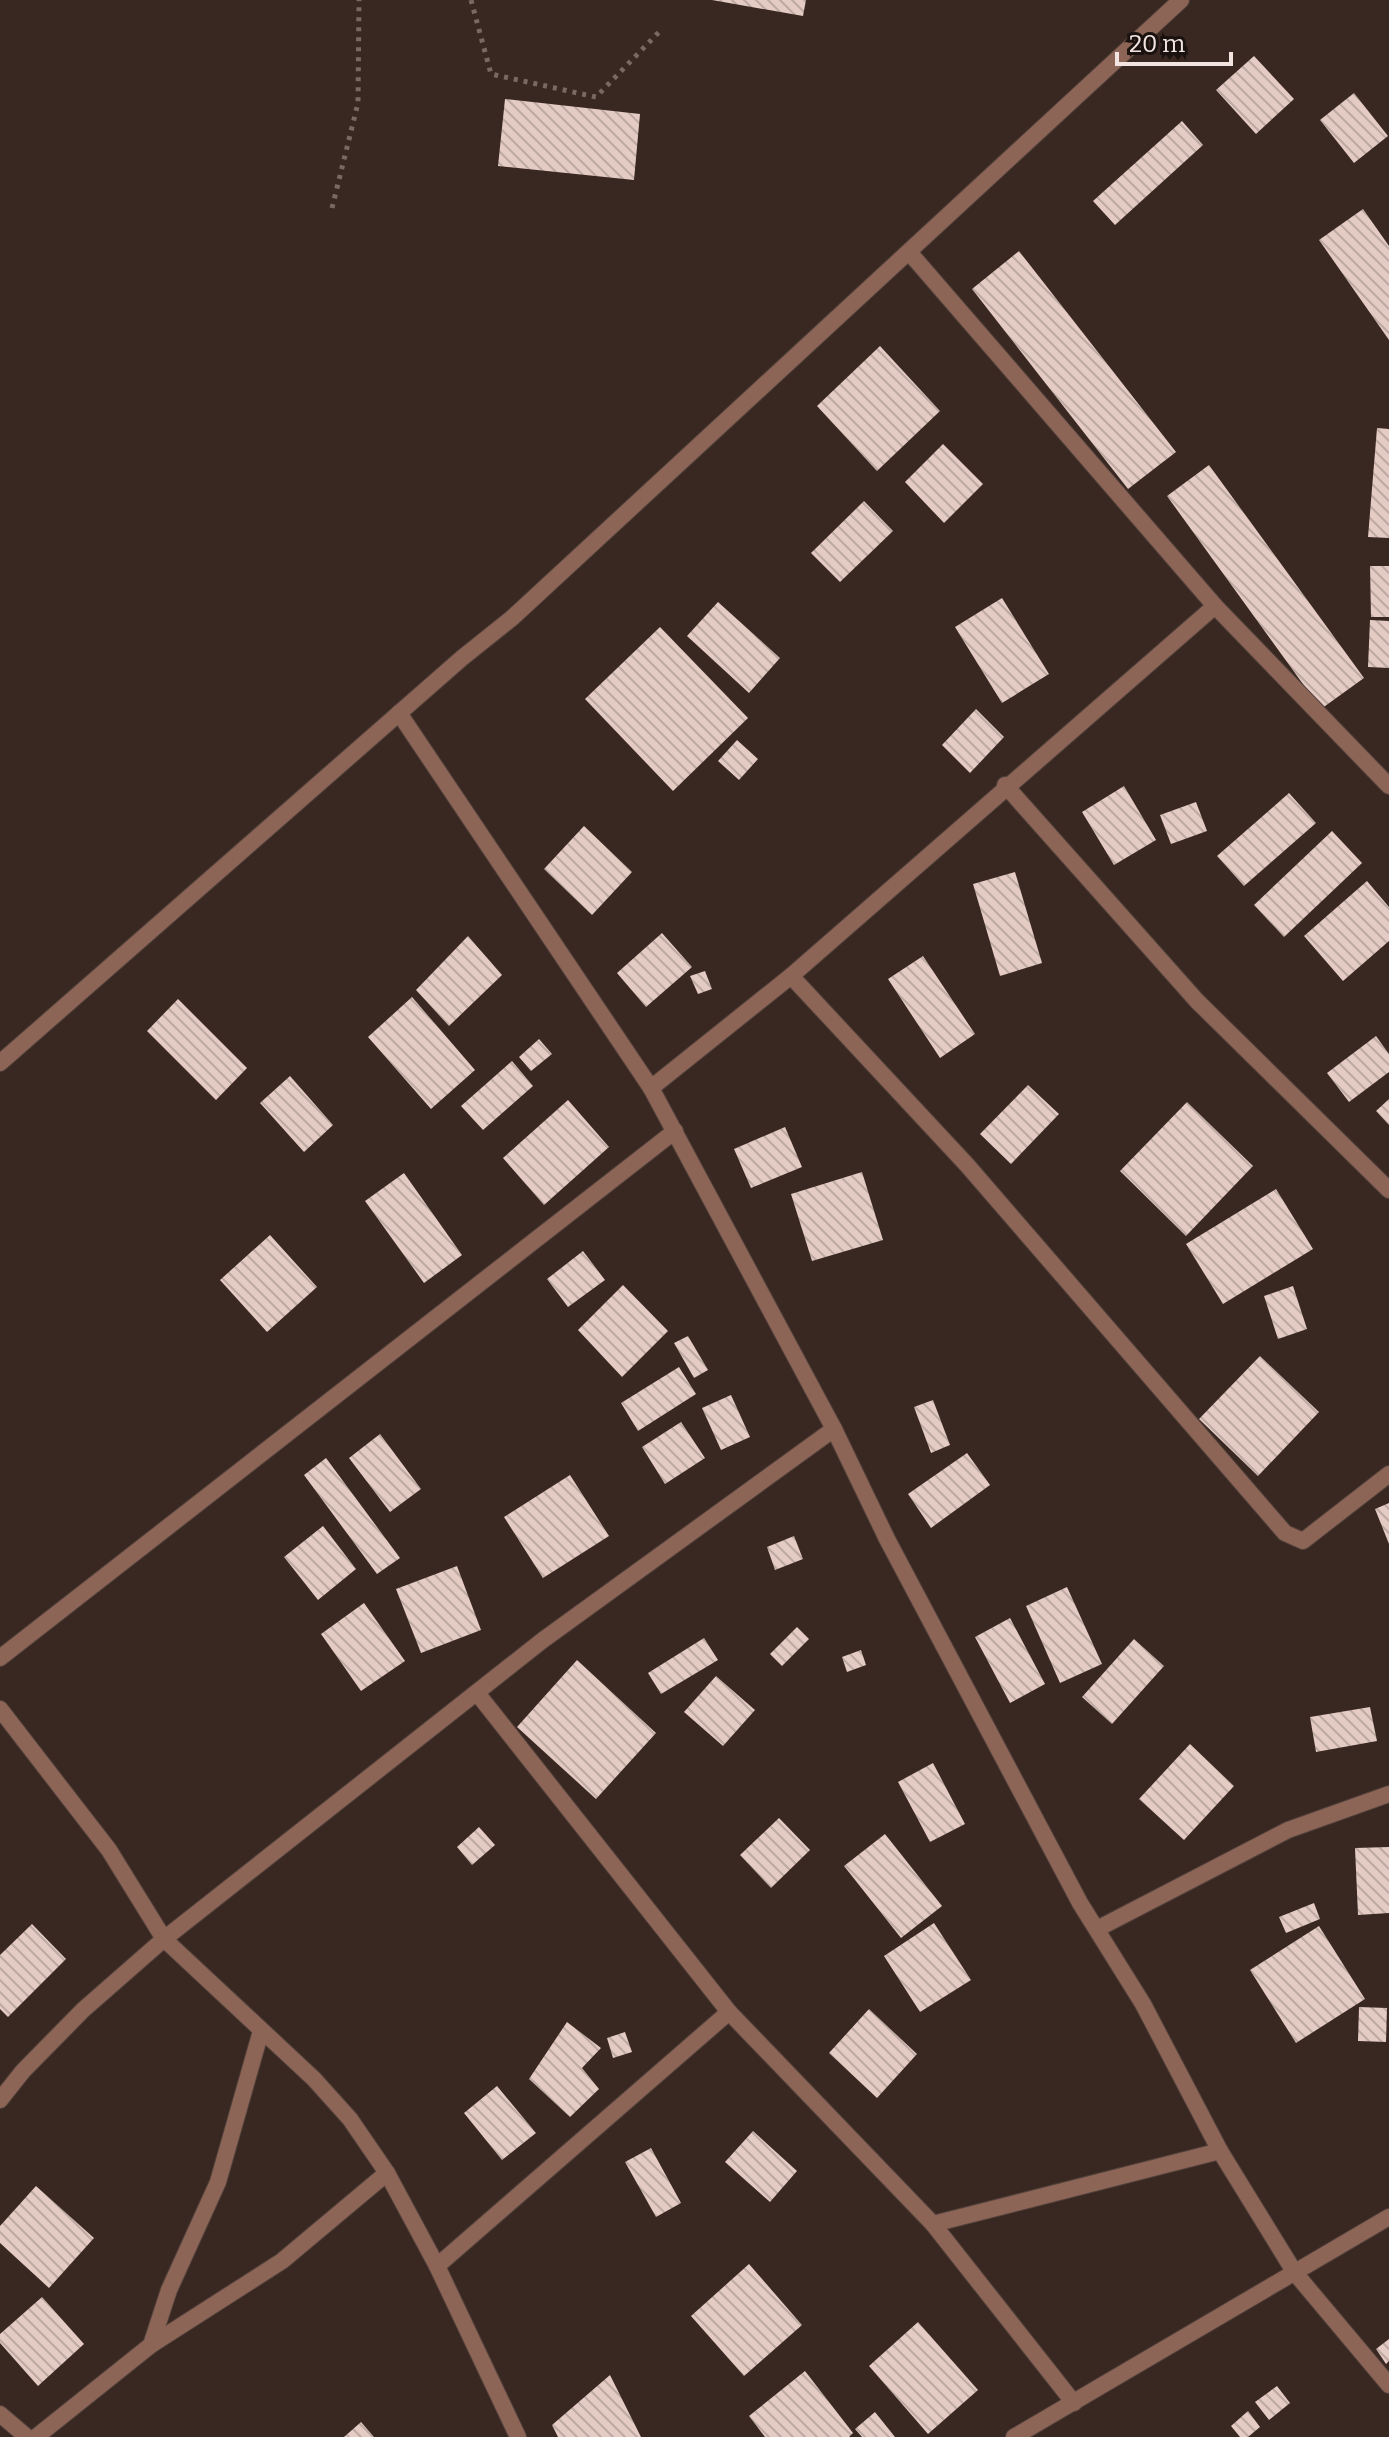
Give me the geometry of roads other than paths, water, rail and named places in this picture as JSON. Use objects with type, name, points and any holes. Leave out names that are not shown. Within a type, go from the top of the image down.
[{"type":"street","points":[[0,1063],[399,713],[512,618],[1181,0]]},
{"type":"street","points":[[909,252],[1215,606],[1389,786]]},
{"type":"street","points":[[651,1088],[791,976],[1005,785],[1215,606]]},
{"type":"street","points":[[399,713],[651,1088],[834,1429],[887,1539],[1097,1929],[1143,2004],[1220,2151],[1295,2273],[1389,2385]]},
{"type":"street","points":[[1005,785],[1197,1001],[1389,1190]]},
{"type":"street","points":[[791,976],[967,1165],[1285,1533],[1303,1541],[1389,1474]]},
{"type":"street","points":[[0,1658],[675,1131]]},
{"type":"street","points":[[0,2100],[23,2071],[83,2010],[164,1939],[543,1640],[834,1429]]},
{"type":"street","points":[[477,1693],[729,2012],[933,2224],[1074,2403]]},
{"type":"street","points":[[0,1709],[109,1850],[164,1939],[350,2119],[387,2173],[437,2266],[518,2437]]},
{"type":"street","points":[[1097,1929],[1288,1830],[1389,1794]]},
{"type":"street","points":[[437,2266],[729,2012]]},
{"type":"street","points":[[151,2345],[169,2290],[218,2182],[261,2031]]},
{"type":"street","points":[[933,2224],[1220,2151]]},
{"type":"street","points":[[36,2437],[151,2345],[282,2261],[387,2173]]},
{"type":"street","points":[[1014,2437],[1389,2217]]},
{"type":"street","points":[[0,2414],[27,2437]]}]
